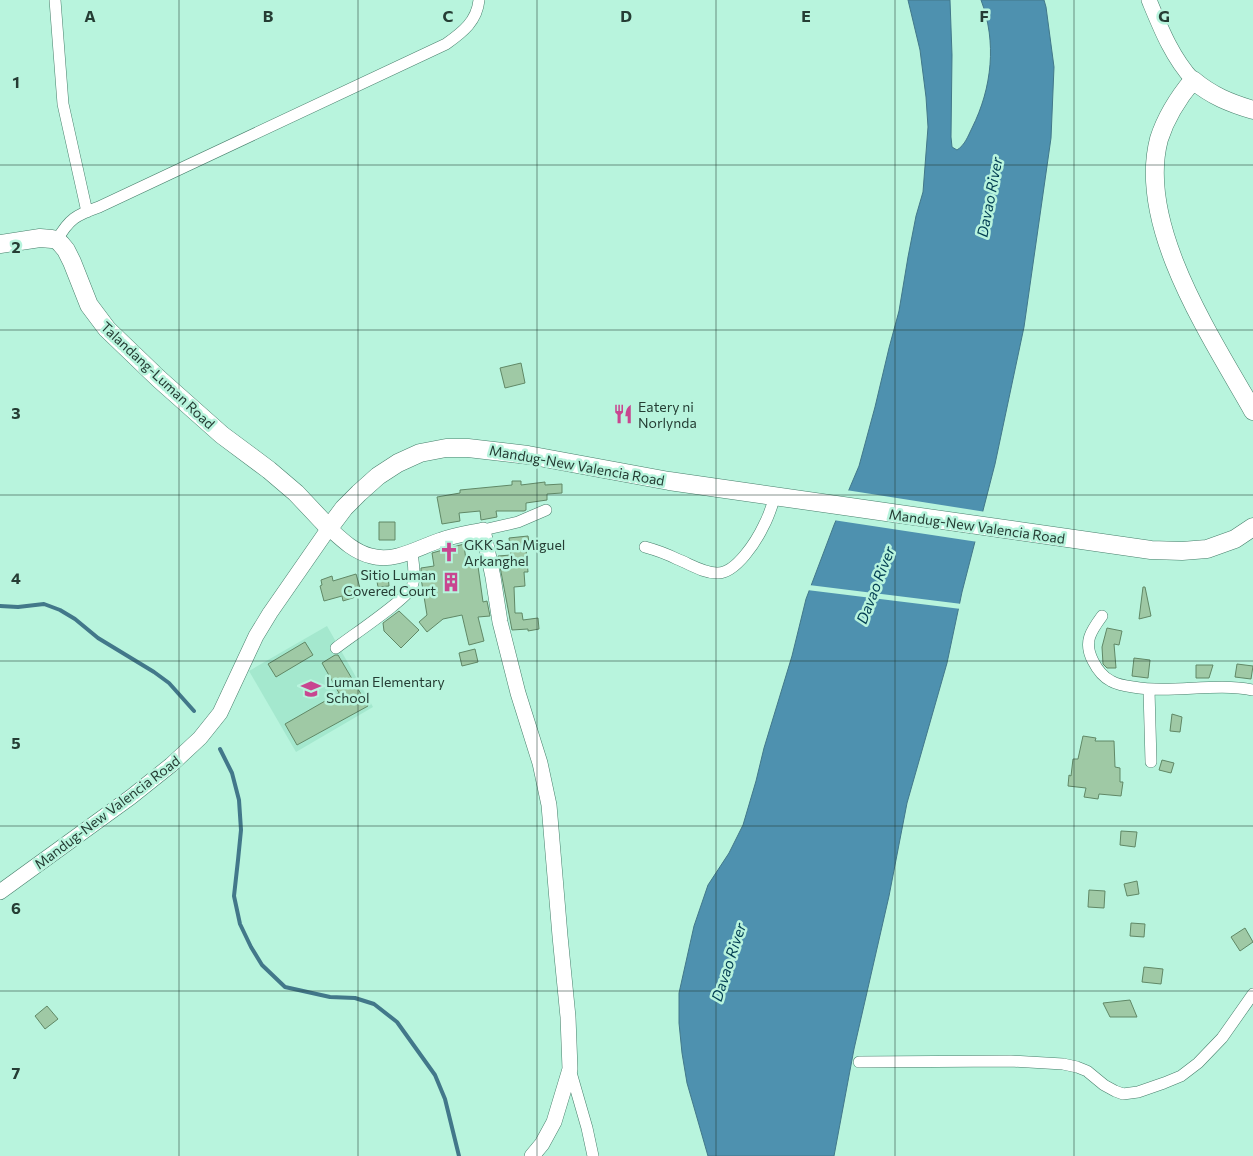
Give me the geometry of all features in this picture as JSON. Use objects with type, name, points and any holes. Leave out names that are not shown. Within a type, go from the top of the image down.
[{"type":"main road","points":[[1253,110],[1221,99],[1193,80],[1174,106],[1166,121],[1156,157],[1155,176],[1157,202],[1174,261],[1183,284],[1196,311],[1253,411]]},
{"type":"main road","points":[[0,244],[40,238],[57,240]]},
{"type":"main road","name":"Talandang-Luman Road","points":[[57,240],[66,250],[72,262],[89,305],[107,329],[159,379],[222,435],[296,492],[329,528]]},
{"type":"main road","name":"Mandug-New Valencia Road","points":[[329,528],[359,492],[378,476],[398,463],[420,453],[446,448],[468,448],[528,455],[669,481],[1151,550],[1182,551],[1206,549],[1235,539],[1253,527]]},
{"type":"street","points":[[55,0],[62,104],[87,212]]},
{"type":"street","points":[[57,240],[70,221],[76,216],[99,207],[446,44],[473,20],[479,0]]},
{"type":"street","points":[[1149,0],[1174,56],[1193,80]]},
{"type":"street","points":[[644,547],[662,552],[697,568],[720,574],[730,570],[751,548],[770,512],[775,496]]},
{"type":"street","points":[[329,528],[359,552],[387,558],[412,552],[442,540],[518,522],[546,510]]},
{"type":"street","name":"Mandug-New Valencia Road","points":[[0,892],[131,797],[172,765],[200,738],[220,713],[256,636],[270,612],[329,528]]},
{"type":"street","points":[[483,530],[500,622],[518,693],[540,763],[549,806],[568,1017],[570,1069],[593,1156]]},
{"type":"street","points":[[336,648],[396,603],[410,590],[414,576],[412,552]]},
{"type":"street","points":[[1102,616],[1091,632],[1088,641],[1091,657],[1095,665],[1110,680],[1121,685],[1149,690],[1232,687],[1253,690]]},
{"type":"street","points":[[1149,690],[1151,762]]},
{"type":"street","points":[[859,1062],[1011,1060],[1063,1064],[1086,1071],[1104,1085],[1123,1094],[1138,1092],[1181,1076],[1198,1063],[1222,1038],[1253,994]]},
{"type":"street","points":[[532,1156],[542,1144],[554,1122],[570,1069]]},
{"type":"shaded area","name":"Luman Elementary School","points":[[327,626],[373,707],[296,752],[249,671]]},
{"type":"water","name":"Davao River","points":[[908,0],[950,0],[952,55],[951,137],[952,147],[957,150],[964,143],[979,113],[988,81],[990,65],[989,32],[981,0],[1044,0],[1054,67],[1051,138],[1024,327],[995,464],[962,592],[947,663],[907,803],[889,896],[854,1049],[834,1156],[708,1156],[687,1083],[679,1023],[679,993],[694,926],[708,885],[729,853],[743,825],[792,656],[806,599],[859,466],[899,311],[916,216],[923,192],[928,127],[920,50]]},
{"type":"pier","points":[[846,490],[986,512],[978,542],[833,520]]},
{"type":"pier","points":[[809,585],[962,604],[961,609],[807,590]]},
{"type":"building","points":[[521,363],[525,383],[505,388],[500,368]]},
{"type":"building","points":[[512,481],[521,481],[521,485],[545,482],[545,485],[562,484],[562,493],[547,494],[547,500],[526,503],[526,510],[524,511],[496,511],[497,517],[481,520],[480,511],[459,513],[460,521],[442,524],[437,497],[460,493],[460,490],[512,485]]},
{"type":"building","points":[[379,522],[395,522],[395,540],[379,540]]},
{"type":"building","points":[[528,536],[530,549],[526,549],[528,572],[524,572],[525,586],[514,587],[515,613],[522,613],[523,620],[538,618],[539,629],[528,631],[528,629],[512,630],[498,556],[511,555],[509,538]]},
{"type":"building","points":[[464,544],[466,561],[477,559],[483,602],[487,601],[490,616],[478,617],[484,641],[469,645],[462,615],[443,619],[427,632],[419,622],[427,615],[421,568],[434,566],[432,553]]},
{"type":"building","points":[[356,574],[362,595],[343,601],[342,596],[324,601],[320,586],[322,585],[321,580],[332,576],[333,581]]},
{"type":"building","points":[[388,575],[389,586],[378,587],[376,576]]},
{"type":"building","points":[[1143,587],[1145,587],[1151,616],[1139,619]]},
{"type":"building","points":[[399,611],[419,630],[401,648],[384,631],[383,623]]},
{"type":"building","points":[[1107,628],[1122,631],[1119,645],[1114,644],[1116,668],[1107,668],[1103,664],[1102,647]]},
{"type":"building","points":[[305,642],[313,655],[276,677],[268,664]]},
{"type":"building","points":[[475,649],[478,662],[462,666],[459,653]]},
{"type":"building","points":[[338,655],[368,706],[297,745],[285,724],[339,693],[322,663]]},
{"type":"building","points":[[1134,658],[1150,660],[1148,678],[1132,676]]},
{"type":"building","points":[[1237,664],[1253,666],[1251,679],[1235,677]]},
{"type":"building","points":[[1196,665],[1213,665],[1209,678],[1196,678]]},
{"type":"building","points":[[1172,714],[1182,717],[1180,732],[1170,731]]},
{"type":"building","points":[[1083,736],[1096,738],[1095,741],[1114,741],[1115,767],[1120,768],[1120,782],[1123,782],[1121,796],[1099,794],[1098,799],[1084,797],[1086,788],[1068,786],[1073,759],[1078,759]]},
{"type":"building","points":[[1162,760],[1174,763],[1171,773],[1159,770]]},
{"type":"building","points":[[1121,831],[1137,832],[1135,847],[1120,845]]},
{"type":"building","points":[[1137,881],[1139,894],[1127,896],[1124,884]]},
{"type":"building","points":[[1089,890],[1105,891],[1104,908],[1088,907]]},
{"type":"building","points":[[1131,923],[1145,924],[1144,937],[1130,936]]},
{"type":"building","points":[[1245,928],[1253,942],[1240,951],[1231,937]]},
{"type":"building","points":[[1144,967],[1163,969],[1161,984],[1142,982]]},
{"type":"building","points":[[1130,1000],[1137,1017],[1110,1017],[1103,1003]]},
{"type":"building","points":[[47,1006],[58,1019],[45,1029],[35,1016]]},
{"type":"waterway","points":[[0,606],[18,607],[44,604],[60,610],[75,619],[98,638],[169,683],[194,711]]},
{"type":"waterway","points":[[220,749],[232,773],[239,800],[241,830],[234,896],[240,924],[251,947],[262,965],[285,987],[330,997],[355,998],[374,1004],[397,1022],[435,1075],[445,1099],[459,1156]]},
{"type":"place","name":"Eatery ni Norlynda","points":[[623,414]]},
{"type":"place","name":"GKK San Miguel Arkanghel","points":[[449,552]]},
{"type":"place","name":"Sitio Luman Covered Court","points":[[451,582]]},
{"type":"place","name":"Luman Elementary School","points":[[311,689]]}]
